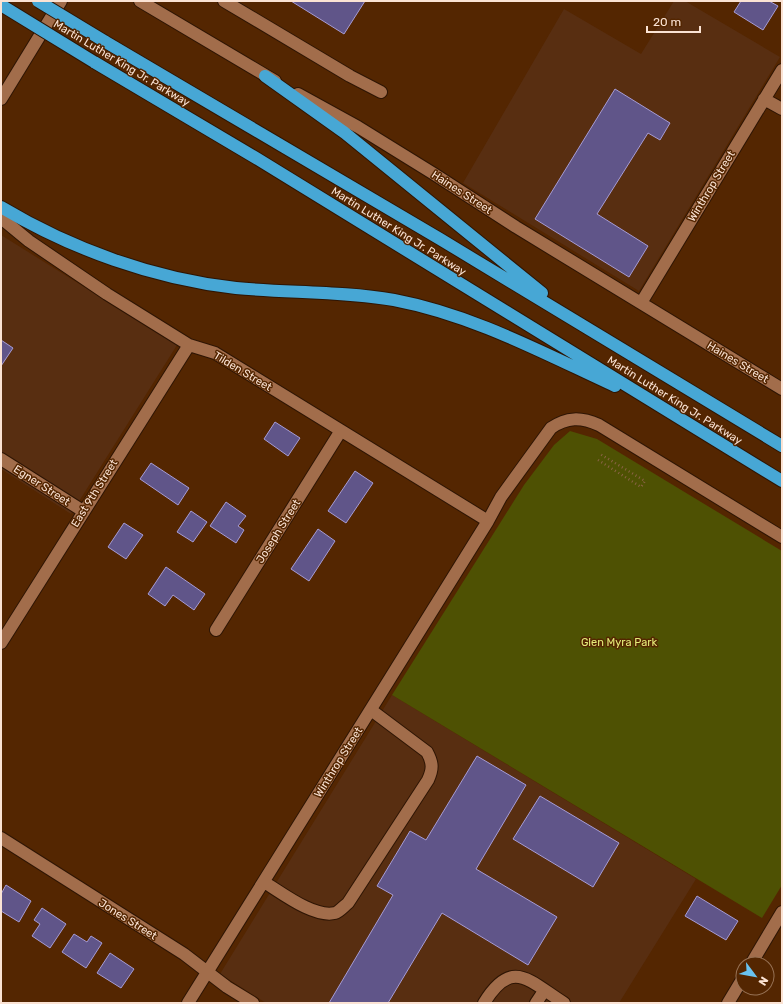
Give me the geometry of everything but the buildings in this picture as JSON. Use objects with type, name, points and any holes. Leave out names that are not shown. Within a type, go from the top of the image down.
[{"type":"highway","name":"Martin Luther King Jr. Parkway","points":[[38,1],[576,320],[782,446]]},
{"type":"highway","name":"Martin Luther King Jr. Parkway","points":[[1,5],[256,158],[782,481]]},
{"type":"highway","points":[[265,76],[345,133],[576,320]]},
{"type":"highway","points":[[1,206],[20,218],[88,250],[128,264],[164,274],[202,283],[236,288],[394,300],[464,319],[521,342],[671,413]]},
{"type":"street","points":[[1,99],[61,1]]},
{"type":"street","name":"Haines Street","points":[[140,1],[265,76],[358,127],[782,389]]},
{"type":"street","points":[[224,1],[350,76],[382,92]]},
{"type":"street","name":"Winthrop Street","points":[[641,303],[782,70]]},
{"type":"street","points":[[764,99],[782,109]]},
{"type":"street","name":"Tilden Street","points":[[1,218],[29,241],[74,272],[189,345],[215,353],[340,432],[488,521]]},
{"type":"street","name":"East 9th Street","points":[[1,643],[189,345]]},
{"type":"street","points":[[488,521],[501,497],[551,428],[560,422],[573,419],[586,419],[599,425],[782,537]]},
{"type":"street","name":"Joseph Street","points":[[216,630],[340,432]]},
{"type":"street","name":"Egner Street","points":[[1,459],[83,511]]},
{"type":"street","name":"Winthrop Street","points":[[188,1003],[488,521]]},
{"type":"street","points":[[264,882],[313,910],[324,914],[337,912],[348,903],[428,780],[432,769],[432,760],[427,752],[371,710]]},
{"type":"street","name":"Jones Street","points":[[1,838],[184,954],[253,1003]]},
{"type":"street","points":[[756,956],[782,912]]},
{"type":"street","points":[[484,1003],[497,984],[508,977],[517,976],[526,979],[564,1003]]},
{"type":"street","points":[[536,1003],[544,990]]},
{"type":"street","points":[[728,1003],[735,991]]},
{"type":"path","points":[[598,460],[641,487],[645,482],[600,454]]},
{"type":"shaded area","points":[[674,1],[685,1],[780,57],[639,291],[463,183],[564,9],[641,54]]},
{"type":"shaded area","points":[[1,235],[177,345],[71,514],[1,469]]},
{"type":"shaded area","points":[[392,695],[696,879],[619,1003],[266,1003],[220,974]]},
{"type":"green space","name":"Glen Myra Park","points":[[570,431],[597,439],[782,551],[782,885],[762,918],[392,695],[524,485],[554,445]]}]
